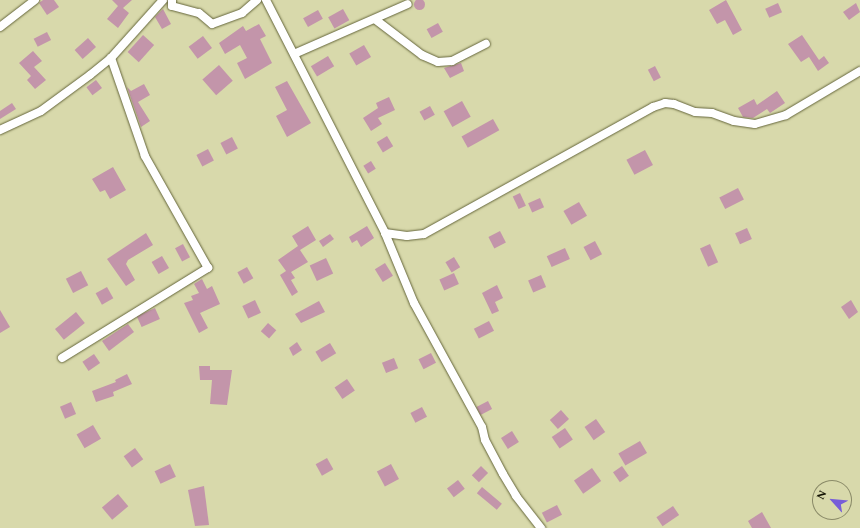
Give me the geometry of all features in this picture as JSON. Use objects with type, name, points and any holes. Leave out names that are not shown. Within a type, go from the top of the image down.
[{"type":"street","points":[[0,27],[35,0]]},
{"type":"street","points":[[0,130],[40,111],[112,58],[163,0]]},
{"type":"street","points":[[172,0],[172,6],[195,11],[212,24],[242,13],[257,0]]},
{"type":"street","points":[[266,0],[385,233],[414,303],[482,427],[485,440],[516,496],[541,528]]},
{"type":"street","points":[[294,54],[376,20],[408,4]]},
{"type":"street","points":[[376,20],[422,55],[438,62],[452,61],[486,44]]},
{"type":"street","points":[[62,358],[208,268],[145,156],[112,58]]},
{"type":"street","points":[[385,233],[407,236],[424,234],[653,107],[665,103],[674,104],[695,112],[712,113],[734,121],[756,124],[786,115],[860,71]]},
{"type":"building","points":[[417,-1],[421,-1],[423,0],[423,8],[417,9],[414,6],[414,2]]},
{"type":"building","points":[[43,0],[54,0],[59,7],[47,15],[39,3]]},
{"type":"building","points":[[112,0],[132,0],[123,8],[129,13],[118,28],[107,19],[118,6]]},
{"type":"building","points":[[726,0],[742,30],[733,35],[725,20],[717,24],[709,10]]},
{"type":"building","points":[[778,3],[782,12],[769,18],[765,9]]},
{"type":"building","points":[[856,3],[860,12],[849,20],[843,12]]},
{"type":"building","points":[[163,9],[171,24],[162,29],[155,17]]},
{"type":"building","points":[[343,9],[349,20],[334,29],[328,17]]},
{"type":"building","points":[[318,10],[323,19],[308,27],[303,18]]},
{"type":"building","points":[[438,23],[443,32],[431,38],[427,29]]},
{"type":"building","points":[[259,24],[266,36],[260,39],[272,63],[245,79],[237,63],[247,58],[240,45],[225,54],[219,43],[243,26],[246,31]]},
{"type":"building","points":[[47,32],[51,40],[38,47],[34,39]]},
{"type":"building","points":[[143,35],[154,45],[139,62],[128,52]]},
{"type":"building","points":[[802,35],[819,60],[824,56],[829,63],[818,71],[809,57],[801,62],[788,44]]},
{"type":"building","points":[[203,36],[212,48],[198,59],[189,47]]},
{"type":"building","points":[[88,38],[96,47],[83,59],[75,50]]},
{"type":"building","points":[[364,45],[371,57],[356,66],[349,54]]},
{"type":"building","points":[[33,51],[42,61],[34,67],[46,80],[35,89],[27,80],[31,76],[19,63]]},
{"type":"building","points":[[328,56],[334,66],[317,77],[311,66]]},
{"type":"building","points":[[461,63],[464,71],[450,78],[444,68]]},
{"type":"building","points":[[219,65],[233,81],[216,95],[202,79]]},
{"type":"building","points":[[655,66],[661,78],[654,81],[648,70]]},
{"type":"building","points":[[96,80],[102,88],[92,95],[86,87]]},
{"type":"building","points":[[287,81],[311,123],[287,137],[276,116],[287,110],[275,87]]},
{"type":"building","points":[[144,84],[150,95],[138,102],[150,121],[141,127],[127,87],[131,91]]},
{"type":"building","points":[[777,91],[785,103],[770,113],[767,109],[753,118],[743,117],[738,108],[754,99],[757,105]]},
{"type":"building","points":[[389,97],[395,110],[378,118],[382,124],[371,131],[363,118],[378,108],[376,103]]},
{"type":"building","points":[[462,101],[471,117],[452,127],[444,111]]},
{"type":"building","points":[[12,103],[16,109],[0,119],[0,111]]},
{"type":"building","points":[[430,106],[435,115],[424,121],[420,112]]},
{"type":"building","points":[[493,119],[499,130],[468,148],[462,136]]},
{"type":"building","points":[[387,136],[393,146],[383,152],[377,142]]},
{"type":"building","points":[[232,137],[238,149],[226,154],[220,143]]},
{"type":"building","points":[[208,149],[214,161],[202,166],[196,155]]},
{"type":"building","points":[[645,150],[653,165],[634,175],[626,160]]},
{"type":"building","points":[[371,161],[376,169],[368,173],[363,166]]},
{"type":"building","points":[[113,167],[126,190],[110,199],[105,190],[100,192],[92,179]]},
{"type":"building","points":[[738,188],[744,200],[725,209],[719,198]]},
{"type":"building","points":[[520,193],[526,206],[519,209],[513,196]]},
{"type":"building","points":[[540,198],[544,207],[532,212],[528,203]]},
{"type":"building","points":[[579,202],[587,216],[571,225],[563,211]]},
{"type":"building","points":[[308,226],[316,240],[300,250],[308,262],[291,272],[295,278],[291,280],[298,292],[292,296],[280,275],[286,271],[278,260],[298,246],[292,236]]},
{"type":"building","points":[[367,226],[374,238],[361,247],[357,240],[352,243],[349,237]]},
{"type":"building","points":[[747,228],[752,239],[740,244],[735,233]]},
{"type":"building","points":[[500,231],[506,243],[494,248],[488,237]]},
{"type":"building","points":[[146,233],[153,245],[128,260],[126,264],[135,280],[126,286],[107,259]]},
{"type":"building","points":[[330,234],[334,239],[323,247],[319,241]]},
{"type":"building","points":[[595,241],[602,254],[591,260],[584,247]]},
{"type":"building","points":[[183,244],[190,257],[182,261],[175,248]]},
{"type":"building","points":[[710,244],[718,262],[708,267],[700,248]]},
{"type":"building","points":[[565,248],[570,259],[552,267],[547,256]]},
{"type":"building","points":[[162,256],[169,268],[159,274],[152,262]]},
{"type":"building","points":[[454,257],[460,267],[452,272],[445,262]]},
{"type":"building","points":[[326,258],[333,273],[317,281],[310,266]]},
{"type":"building","points":[[385,263],[393,276],[383,282],[375,269]]},
{"type":"building","points":[[247,267],[253,278],[244,284],[237,272]]},
{"type":"building","points":[[81,271],[88,285],[73,293],[66,279]]},
{"type":"building","points":[[454,273],[459,284],[444,290],[439,280]]},
{"type":"building","points":[[541,275],[546,287],[533,292],[528,280]]},
{"type":"building","points":[[202,279],[207,289],[212,286],[220,304],[200,313],[208,328],[199,333],[184,303],[193,300],[191,296],[199,293],[194,284]]},
{"type":"building","points":[[497,285],[503,298],[495,302],[499,311],[492,314],[482,293]]},
{"type":"building","points":[[107,287],[113,298],[102,305],[96,293]]},
{"type":"building","points":[[255,300],[261,313],[248,319],[242,306]]},
{"type":"building","points":[[851,300],[858,312],[849,319],[841,307]]},
{"type":"building","points":[[319,301],[325,312],[301,323],[295,314]]},
{"type":"building","points":[[155,308],[160,319],[142,327],[137,316]]},
{"type":"building","points":[[0,310],[10,327],[0,333]]},
{"type":"building","points":[[76,312],[85,323],[64,340],[55,329]]},
{"type":"building","points":[[489,321],[494,331],[479,339],[474,329]]},
{"type":"building","points":[[268,323],[276,330],[269,339],[261,331]]},
{"type":"building","points":[[128,324],[134,332],[109,351],[102,341]]},
{"type":"building","points":[[297,342],[302,350],[293,356],[289,348]]},
{"type":"building","points":[[330,343],[336,353],[322,362],[315,352]]},
{"type":"building","points":[[431,353],[436,363],[424,369],[419,359]]},
{"type":"building","points":[[94,354],[100,363],[89,371],[82,362]]},
{"type":"building","points":[[394,358],[398,368],[386,373],[382,363]]},
{"type":"building","points":[[199,366],[210,366],[210,370],[232,370],[227,405],[210,404],[212,380],[200,380]]},
{"type":"building","points":[[127,374],[132,384],[113,392],[114,396],[96,402],[92,391],[116,382],[115,380]]},
{"type":"building","points":[[347,379],[355,391],[342,399],[335,387]]},
{"type":"building","points":[[488,401],[492,409],[481,415],[476,407]]},
{"type":"building","points":[[71,402],[76,414],[65,419],[60,407]]},
{"type":"building","points":[[422,407],[427,417],[415,423],[410,413]]},
{"type":"building","points":[[561,410],[569,419],[558,429],[550,420]]},
{"type":"building","points":[[596,419],[605,432],[594,440],[585,427]]},
{"type":"building","points":[[93,425],[101,439],[85,448],[77,434]]},
{"type":"building","points":[[565,428],[573,440],[560,449],[552,437]]},
{"type":"building","points":[[512,431],[519,442],[508,449],[501,438]]},
{"type":"building","points":[[640,441],[647,453],[625,466],[618,453]]},
{"type":"building","points":[[135,448],[143,459],[132,468],[124,456]]},
{"type":"building","points":[[327,458],[333,469],[322,476],[316,464]]},
{"type":"building","points":[[170,464],[176,477],[161,484],[155,471]]},
{"type":"building","points":[[391,464],[399,479],[385,487],[377,472]]},
{"type":"building","points":[[481,466],[488,473],[479,482],[472,475]]},
{"type":"building","points":[[622,466],[629,476],[620,482],[613,472]]},
{"type":"building","points":[[592,468],[601,481],[583,494],[574,481]]},
{"type":"building","points":[[458,480],[465,489],[454,497],[447,489]]},
{"type":"building","points":[[204,486],[209,525],[195,526],[188,490]]},
{"type":"building","points":[[482,487],[502,504],[497,510],[477,493]]},
{"type":"building","points":[[118,494],[128,506],[112,520],[102,507]]},
{"type":"building","points":[[557,505],[562,515],[547,523],[542,513]]},
{"type":"building","points":[[673,506],[679,515],[663,526],[656,517]]},
{"type":"building","points":[[762,512],[771,528],[752,528],[748,521]]}]
